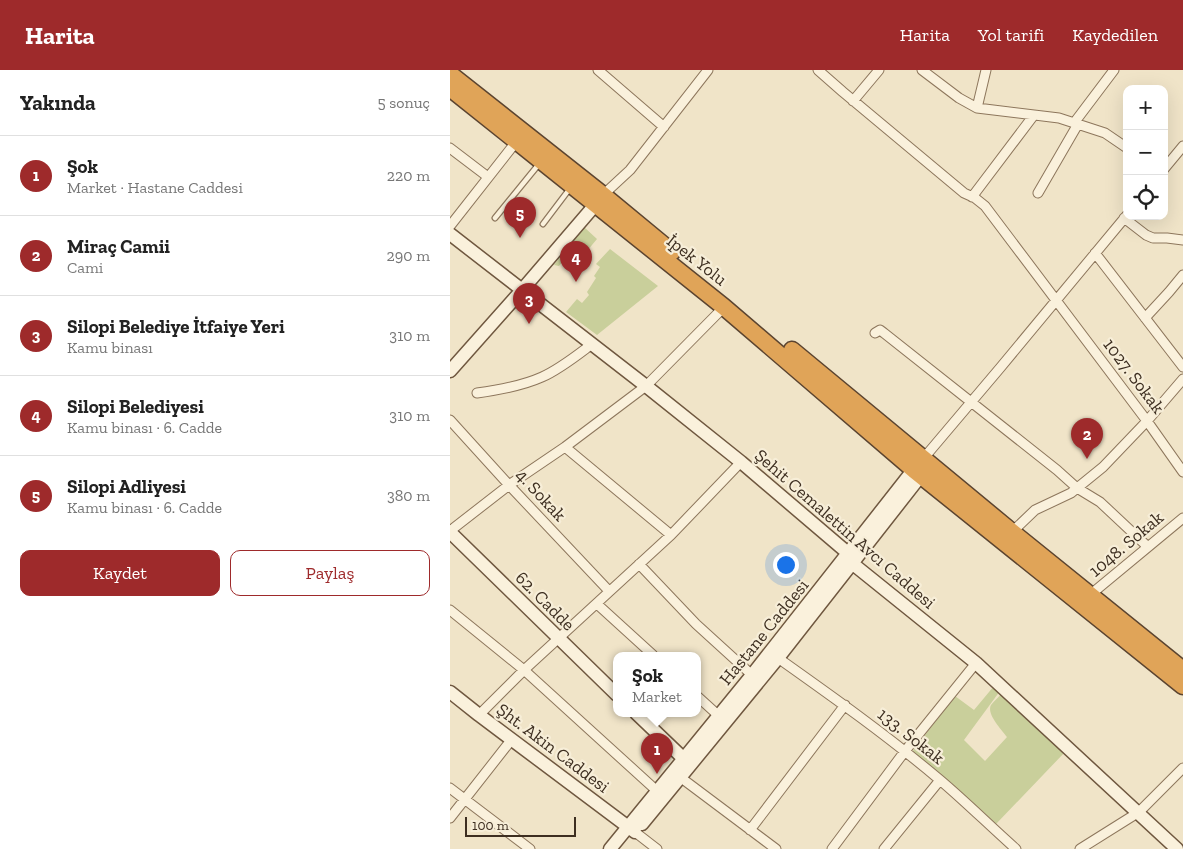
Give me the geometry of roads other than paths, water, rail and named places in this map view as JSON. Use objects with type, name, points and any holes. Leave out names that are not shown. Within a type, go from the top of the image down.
[{"type":"highway","points":[[450,74],[1183,686]]},
{"type":"highway","name":"İpek Yolu","points":[[450,88],[572,186],[599,200],[724,306],[922,467]]},
{"type":"highway","points":[[922,467],[1012,532],[1183,670]]},
{"type":"street","points":[[598,70],[664,127]]},
{"type":"street","points":[[450,371],[599,200],[630,170],[708,70]]},
{"type":"street","name":"1027. Sokak","points":[[818,70],[964,194],[975,198],[985,206],[1147,420],[1183,472]]},
{"type":"street","points":[[853,101],[879,70]]},
{"type":"street","points":[[922,70],[977,108],[1059,118],[1106,133],[1123,145]]},
{"type":"street","points":[[977,108],[986,70]]},
{"type":"street","points":[[1038,193],[1076,124],[1114,70]]},
{"type":"street","points":[[972,197],[1034,115]]},
{"type":"street","points":[[450,226],[516,142]]},
{"type":"street","points":[[1168,165],[1183,146]]},
{"type":"street","points":[[450,148],[488,177]]},
{"type":"street","points":[[922,467],[972,402],[1123,219]]},
{"type":"street","points":[[1128,220],[1146,235],[1153,238],[1183,240]]},
{"type":"street","name":"Şehit Cemalettin Avcı Caddesi","points":[[450,234],[741,462],[851,559],[976,663],[1178,849]]},
{"type":"street","points":[[1095,253],[1183,367]]},
{"type":"street","points":[[1145,318],[1183,275]]},
{"type":"street","points":[[450,531],[509,485],[565,447],[646,386],[724,306]]},
{"type":"street","points":[[875,333],[880,330],[884,333],[1057,470],[1077,488],[1100,502],[1148,547]]},
{"type":"street","points":[[477,393],[521,385],[544,376],[592,344]]},
{"type":"street","points":[[1012,532],[1036,510],[1071,493],[1103,466],[1183,379]]},
{"type":"street","name":"4. Sokak","points":[[450,420],[609,591]]},
{"type":"street","points":[[565,447],[671,535]]},
{"type":"street","points":[[478,715],[558,638],[671,535],[741,462]]},
{"type":"street","name":"Hastane Caddesi","points":[[610,849],[632,830],[680,777],[778,658],[922,467]]},
{"type":"street","name":"1048. Sokak","points":[[1090,595],[1183,518]]},
{"type":"street","name":"62. Cadde","points":[[450,531],[613,691]]},
{"type":"street","name":"Hastane Caddesi","points":[[621,849],[657,790],[851,559]]},
{"type":"street","points":[[639,564],[696,624],[752,675]]},
{"type":"street","points":[[597,604],[650,652]]},
{"type":"street","points":[[450,610],[524,670],[657,790]]},
{"type":"street","name":"133. Sokak","points":[[778,658],[845,705],[904,751],[940,780],[1016,849]]},
{"type":"street","points":[[832,849],[904,751],[976,663]]},
{"type":"street","name":"Şht. Akin Caddesi","points":[[450,692],[632,830]]},
{"type":"street","points":[[701,700],[719,716]]},
{"type":"street","points":[[750,830],[845,705]]},
{"type":"street","points":[[640,717],[684,759]]},
{"type":"street","points":[[450,818],[512,739]]},
{"type":"street","points":[[1080,849],[1139,812],[1183,768]]},
{"type":"street","points":[[680,777],[776,849]]},
{"type":"street","points":[[884,849],[940,780]]},
{"type":"street","points":[[450,788],[530,849]]},
{"type":"street","points":[[632,830],[657,849]]},
{"type":"lane","points":[[495,218],[541,161]]},
{"type":"lane","points":[[543,224],[572,186]]},
{"type":"place","name":"Silopi Adliyesi","points":[[520,238]]},
{"type":"place","name":"Silopi Belediyesi","points":[[576,282]]},
{"type":"place","name":"Silopi Belediye İtfaiye Yeri","points":[[529,324]]},
{"type":"place","name":"Miraç Camii","points":[[1087,459]]},
{"type":"place","name":"Şok","points":[[657,774]]}]
